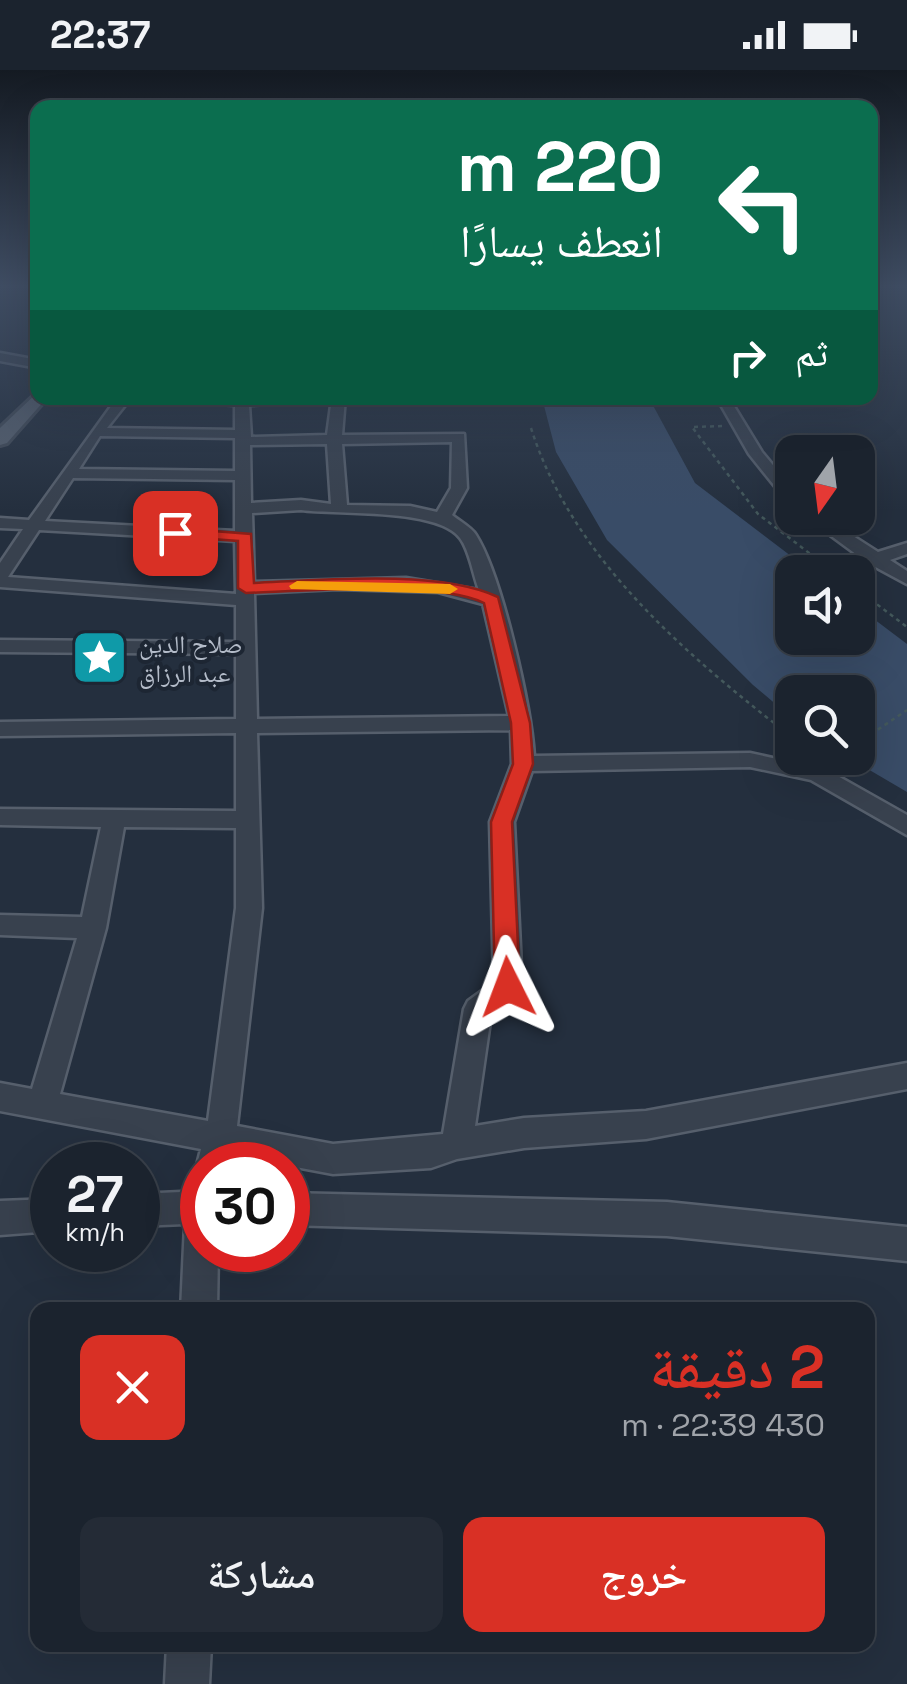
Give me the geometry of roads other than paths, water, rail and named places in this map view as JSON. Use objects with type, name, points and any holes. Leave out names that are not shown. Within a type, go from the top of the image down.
[{"type":"main road","points":[[0,439],[19,405]]},
{"type":"street","points":[[118,405],[32,524],[0,579],[246,594],[322,584],[433,587],[475,592],[492,601]]},
{"type":"street","points":[[218,1142],[227,1105],[249,908],[242,405]]},
{"type":"street","points":[[337,405],[334,439],[339,510]]},
{"type":"street","points":[[727,405],[737,425],[775,475]]},
{"type":"street","points":[[96,432],[245,438],[459,437],[459,488],[442,518]]},
{"type":"street","points":[[67,473],[246,476]]},
{"type":"street","points":[[246,508],[301,505],[410,511],[442,518],[468,536],[492,601],[520,723],[523,764],[502,822],[508,987],[478,1008],[456,1144]]},
{"type":"street","points":[[0,523],[246,537]]},
{"type":"street","points":[[839,535],[868,555]]},
{"type":"street","points":[[875,559],[907,548]]},
{"type":"street","points":[[875,560],[907,579]]},
{"type":"street","points":[[0,646],[246,648]]},
{"type":"street","points":[[0,728],[520,723]]},
{"type":"street","points":[[523,764],[750,760],[819,776],[907,826]]},
{"type":"street","points":[[0,818],[249,820]]},
{"type":"street","points":[[42,1106],[93,928],[114,819]]},
{"type":"street","points":[[0,926],[93,928]]},
{"type":"street","points":[[310,1158],[431,1153],[456,1144],[524,1133],[646,1125],[907,1076]]},
{"type":"street","points":[[0,1097],[180,1142]]},
{"type":"street","points":[[310,1210],[667,1219],[907,1244]]},
{"type":"street","points":[[0,1218],[30,1216]]},
{"type":"street","points":[[199,1302],[200,1272]]},
{"type":"street","points":[[188,1684],[189,1652]]},
{"type":"water","points":[[544,405],[653,405],[695,483],[790,555],[775,555],[775,655],[875,655],[875,620],[907,644],[907,792],[875,773],[875,675],[775,675],[775,704],[607,540],[556,452]]},
{"type":"place","name":"صلاح الدين عبد الرزاق","points":[[100,658]]}]
